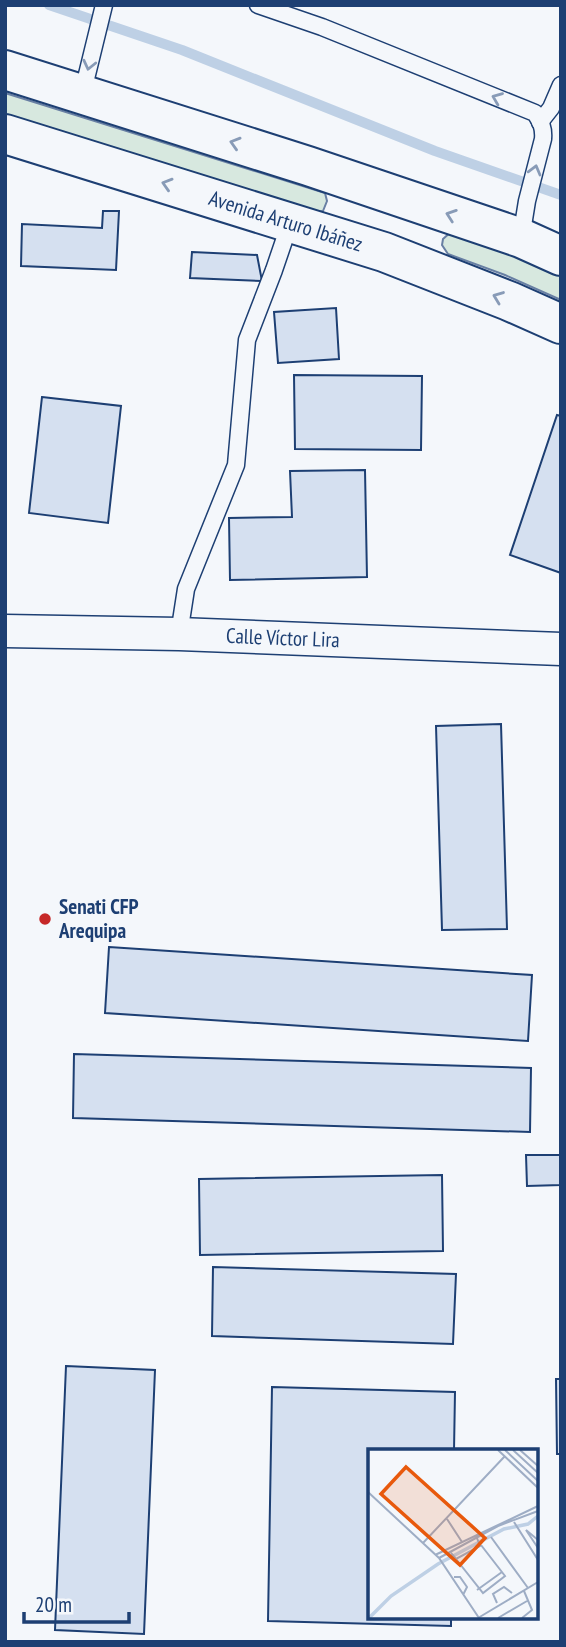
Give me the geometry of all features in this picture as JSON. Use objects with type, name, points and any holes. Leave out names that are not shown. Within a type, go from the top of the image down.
[{"type":"main road","points":[[5,69],[308,166],[521,238],[561,256]]},
{"type":"main road","name":"Avenida Arturo Ibáñez","points":[[5,134],[384,252],[561,324]]},
{"type":"main road","points":[[384,252],[398,197]]},
{"type":"street","name":"Calle Víctor Lira","points":[[5,631],[179,634],[561,649]]},
{"type":"lane","points":[[82,95],[104,5]]},
{"type":"lane","points":[[258,5],[322,27],[535,113],[544,130],[543,139],[527,201],[521,238]]},
{"type":"lane","points":[[540,122],[551,108],[561,85]]},
{"type":"lane","points":[[179,634],[186,589],[236,465],[247,340],[290,223]]},
{"type":"shaded area","points":[[5,93],[325,193],[327,201],[323,211],[314,213],[5,117]]},
{"type":"shaded area","points":[[452,231],[561,274],[561,300],[448,254],[442,245],[443,239]]},
{"type":"building","points":[[103,211],[119,211],[116,270],[21,266],[22,224],[102,228]]},
{"type":"building","points":[[192,252],[257,255],[262,281],[190,278]]},
{"type":"building","points":[[336,308],[339,359],[278,363],[274,312]]},
{"type":"building","points":[[294,375],[422,376],[421,450],[295,449]]},
{"type":"building","points":[[42,397],[121,406],[108,523],[29,513]]},
{"type":"building","points":[[557,415],[561,416],[561,573],[510,555]]},
{"type":"building","points":[[365,470],[367,577],[230,580],[229,518],[292,517],[290,471]]},
{"type":"building","points":[[501,724],[507,929],[442,930],[436,726]]},
{"type":"building","points":[[109,947],[532,975],[528,1041],[105,1013]]},
{"type":"building","points":[[74,1054],[531,1068],[530,1132],[73,1118]]},
{"type":"building","points":[[526,1155],[561,1155],[561,1185],[527,1186]]},
{"type":"building","points":[[442,1175],[443,1251],[200,1255],[199,1179]]},
{"type":"building","points":[[213,1267],[456,1274],[453,1344],[212,1336]]},
{"type":"building","points":[[66,1366],[155,1370],[144,1634],[55,1630]]},
{"type":"building","points":[[556,1379],[561,1379],[561,1454],[557,1454]]},
{"type":"building","points":[[272,1387],[455,1392],[454,1449],[368,1449],[368,1619],[451,1619],[451,1626],[268,1621]]},
{"type":"waterway","points":[[49,5],[182,50],[435,151],[561,195]]},
{"type":"place","name":"Senati CFP Arequipa","points":[[45,919]]}]
